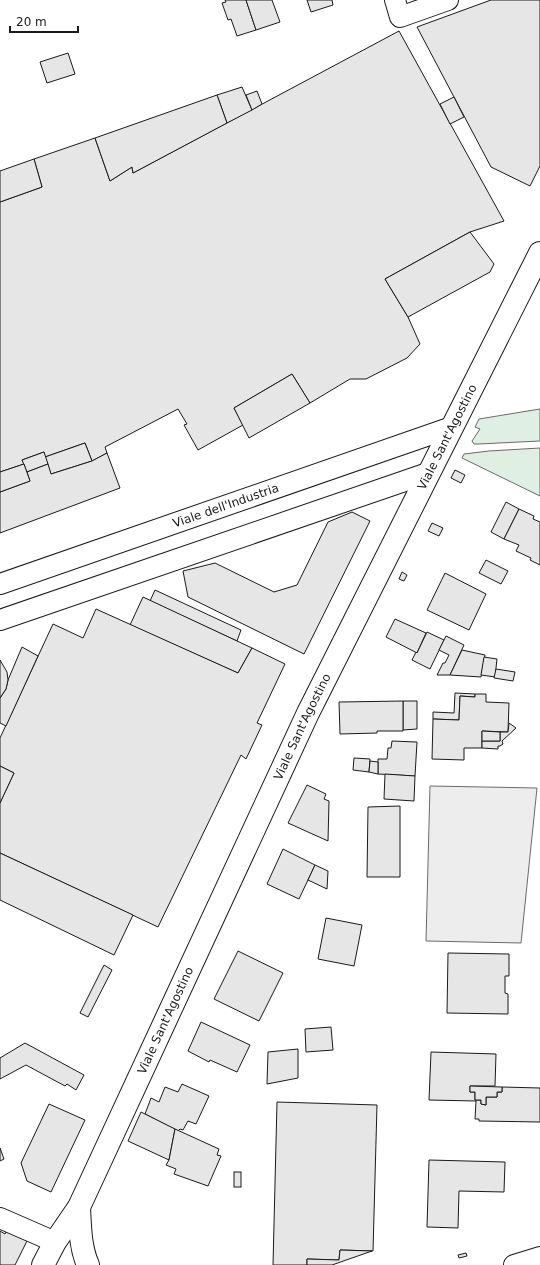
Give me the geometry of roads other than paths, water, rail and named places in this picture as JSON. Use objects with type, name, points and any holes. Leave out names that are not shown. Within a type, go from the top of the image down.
[{"type":"main road","name":"Viale Sant'Agostino","points":[[43,1265],[55,1242],[79,1207],[308,713],[540,253]]},
{"type":"main road","name":"Viale Sant'Agostino","points":[[79,1207],[81,1238],[88,1265]]},
{"type":"street","points":[[397,8],[448,0]]},
{"type":"street","name":"Viale dell'Industria","points":[[0,584],[452,427]]},
{"type":"street","points":[[0,620],[428,473]]},
{"type":"street","points":[[0,1218],[55,1242]]},
{"type":"street","points":[[514,1265],[540,1257]]}]
